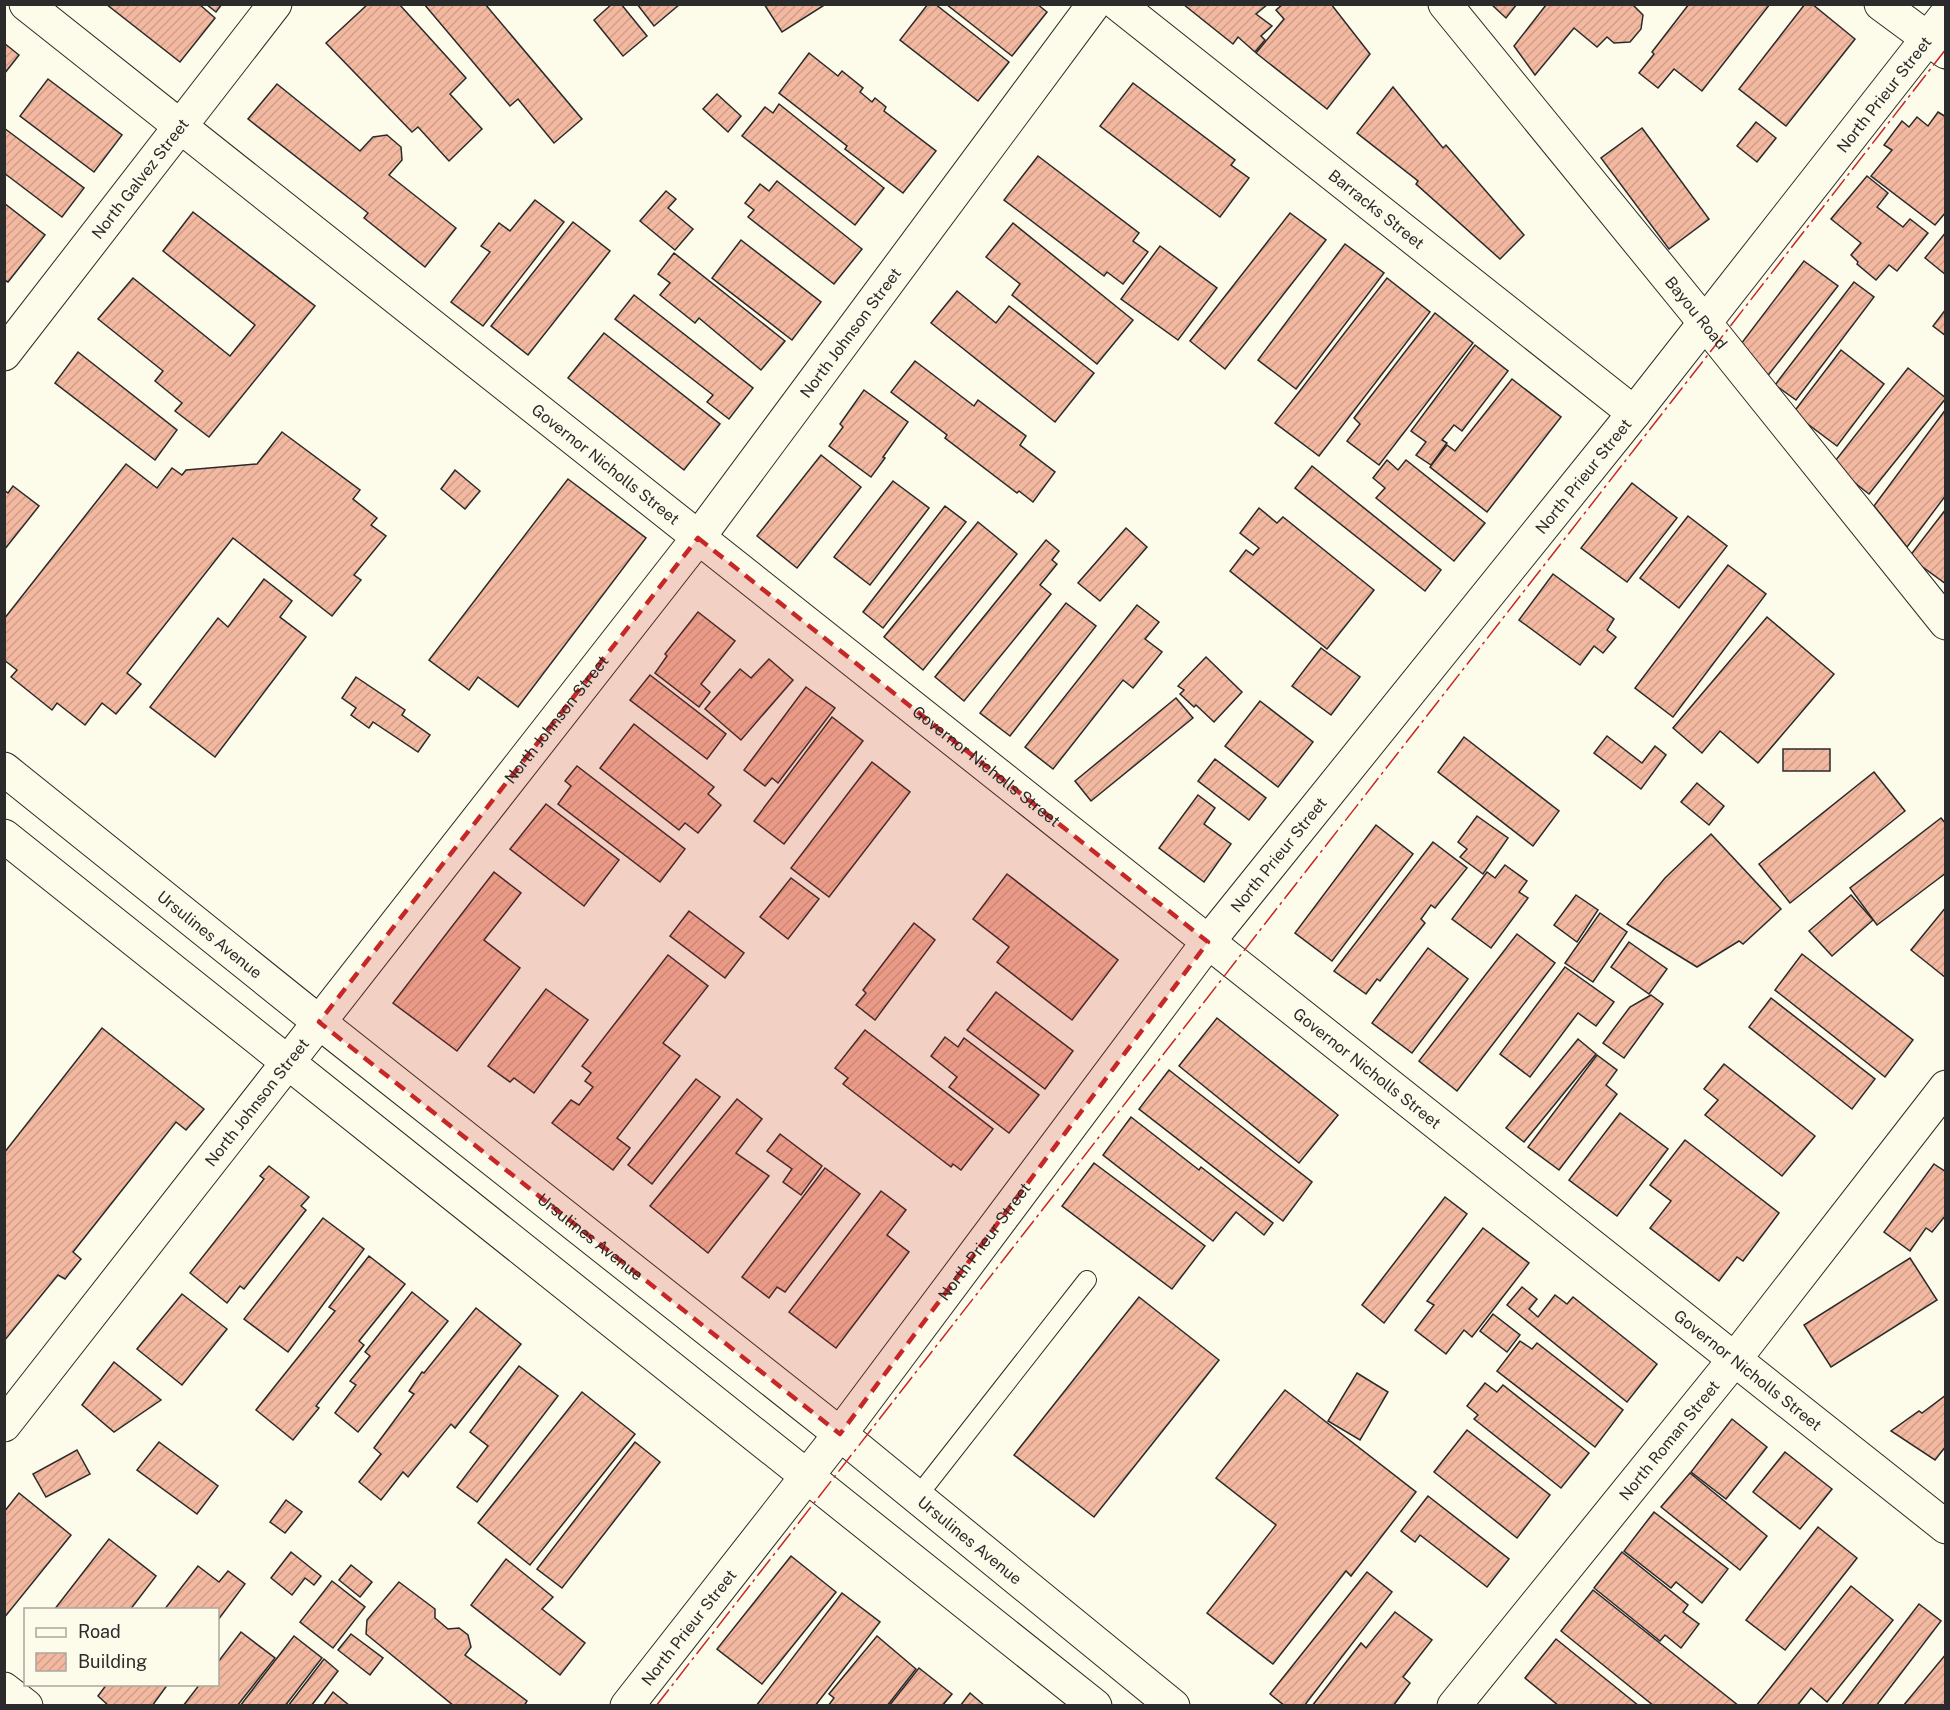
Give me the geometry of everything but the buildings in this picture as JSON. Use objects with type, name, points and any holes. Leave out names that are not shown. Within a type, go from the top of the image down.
[{"type":"street","name":"Governor Nicholls Street","points":[[26,4],[1946,1527]]},
{"type":"street","name":"North Galvez Street","points":[[4,354],[275,4]]},
{"type":"street","name":"North Johnson Street","points":[[4,1425],[698,538],[1094,4]]},
{"type":"street","name":"Barracks Street","points":[[1118,4],[1635,413]]},
{"type":"street","name":"Bayou Road","points":[[1445,4],[1946,623]]},
{"type":"street","points":[[1881,4],[1939,36]]},
{"type":"street","name":"North Prieur Street","points":[[627,1706],[840,1434],[1208,942],[1705,323],[1939,36]]},
{"type":"street","name":"Ursulines Avenue","points":[[4,769],[319,1022],[840,1434],[1173,1706]]},
{"type":"street","points":[[4,836],[1095,1706]]},
{"type":"street","name":"North Roman Street","points":[[1454,1706],[1734,1360],[1946,1087]]},
{"type":"street","points":[[4,1689],[26,1706]]},
{"type":"lane","points":[[917,1497],[1087,1280]]},
{"type":"highlighted area","points":[[698,538],[1208,942],[840,1434],[319,1022]]},
{"type":"power","points":[[656,1706],[1946,49]]}]
